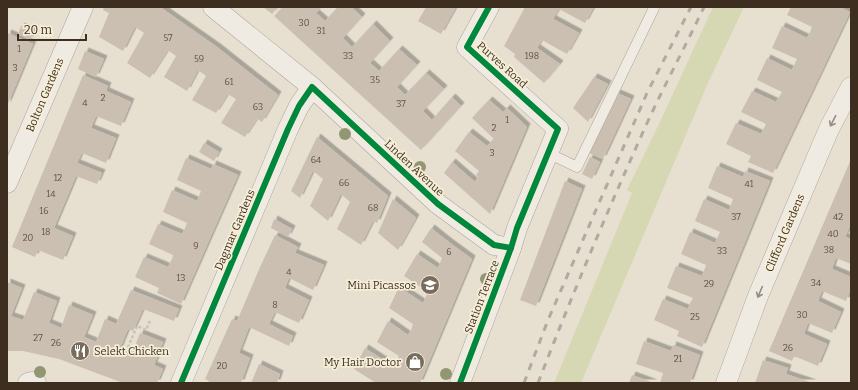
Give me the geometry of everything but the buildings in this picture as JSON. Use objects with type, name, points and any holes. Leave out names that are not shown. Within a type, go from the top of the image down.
[{"type":"street","name":"Bolton Gardens","points":[[7,183],[83,7]]},
{"type":"street","name":"Linden Avenue","points":[[213,7],[312,87],[438,204],[494,245],[511,248]]},
{"type":"street","name":"Purves Road","points":[[489,7],[467,47],[558,129]]},
{"type":"street","name":"Dagmar Gardens","points":[[181,383],[291,123],[299,106],[312,87]]},
{"type":"street","name":"Clifford Gardens","points":[[726,383],[758,296],[829,129],[851,87]]},
{"type":"street","name":"Station Terrace","points":[[460,383],[511,248],[517,228],[558,129]]},
{"type":"street","points":[[28,383],[36,383]]},
{"type":"lane","points":[[548,153],[577,167],[654,8]]},
{"type":"path","points":[[126,352],[137,326],[146,330],[150,321]]},
{"type":"green space","points":[[713,7],[744,7],[707,85],[581,383],[554,383],[632,193],[627,190]]},
{"type":"railway","points":[[524,383],[548,320],[647,93],[691,7]]},
{"type":"railway","points":[[538,383],[577,284],[633,153],[704,7]]},
{"type":"cycle path","points":[[460,383],[511,248],[517,228],[558,129],[467,47],[489,7]]},
{"type":"cycle path","points":[[181,383],[288,129],[299,106],[312,87],[438,204],[494,245],[511,248]]},
{"type":"place","name":"Mini Picassos","points":[[430,285]]},
{"type":"place","name":"Selekt Chicken","points":[[80,351]]},
{"type":"place","name":"My Hair Doctor","points":[[415,362]]}]
